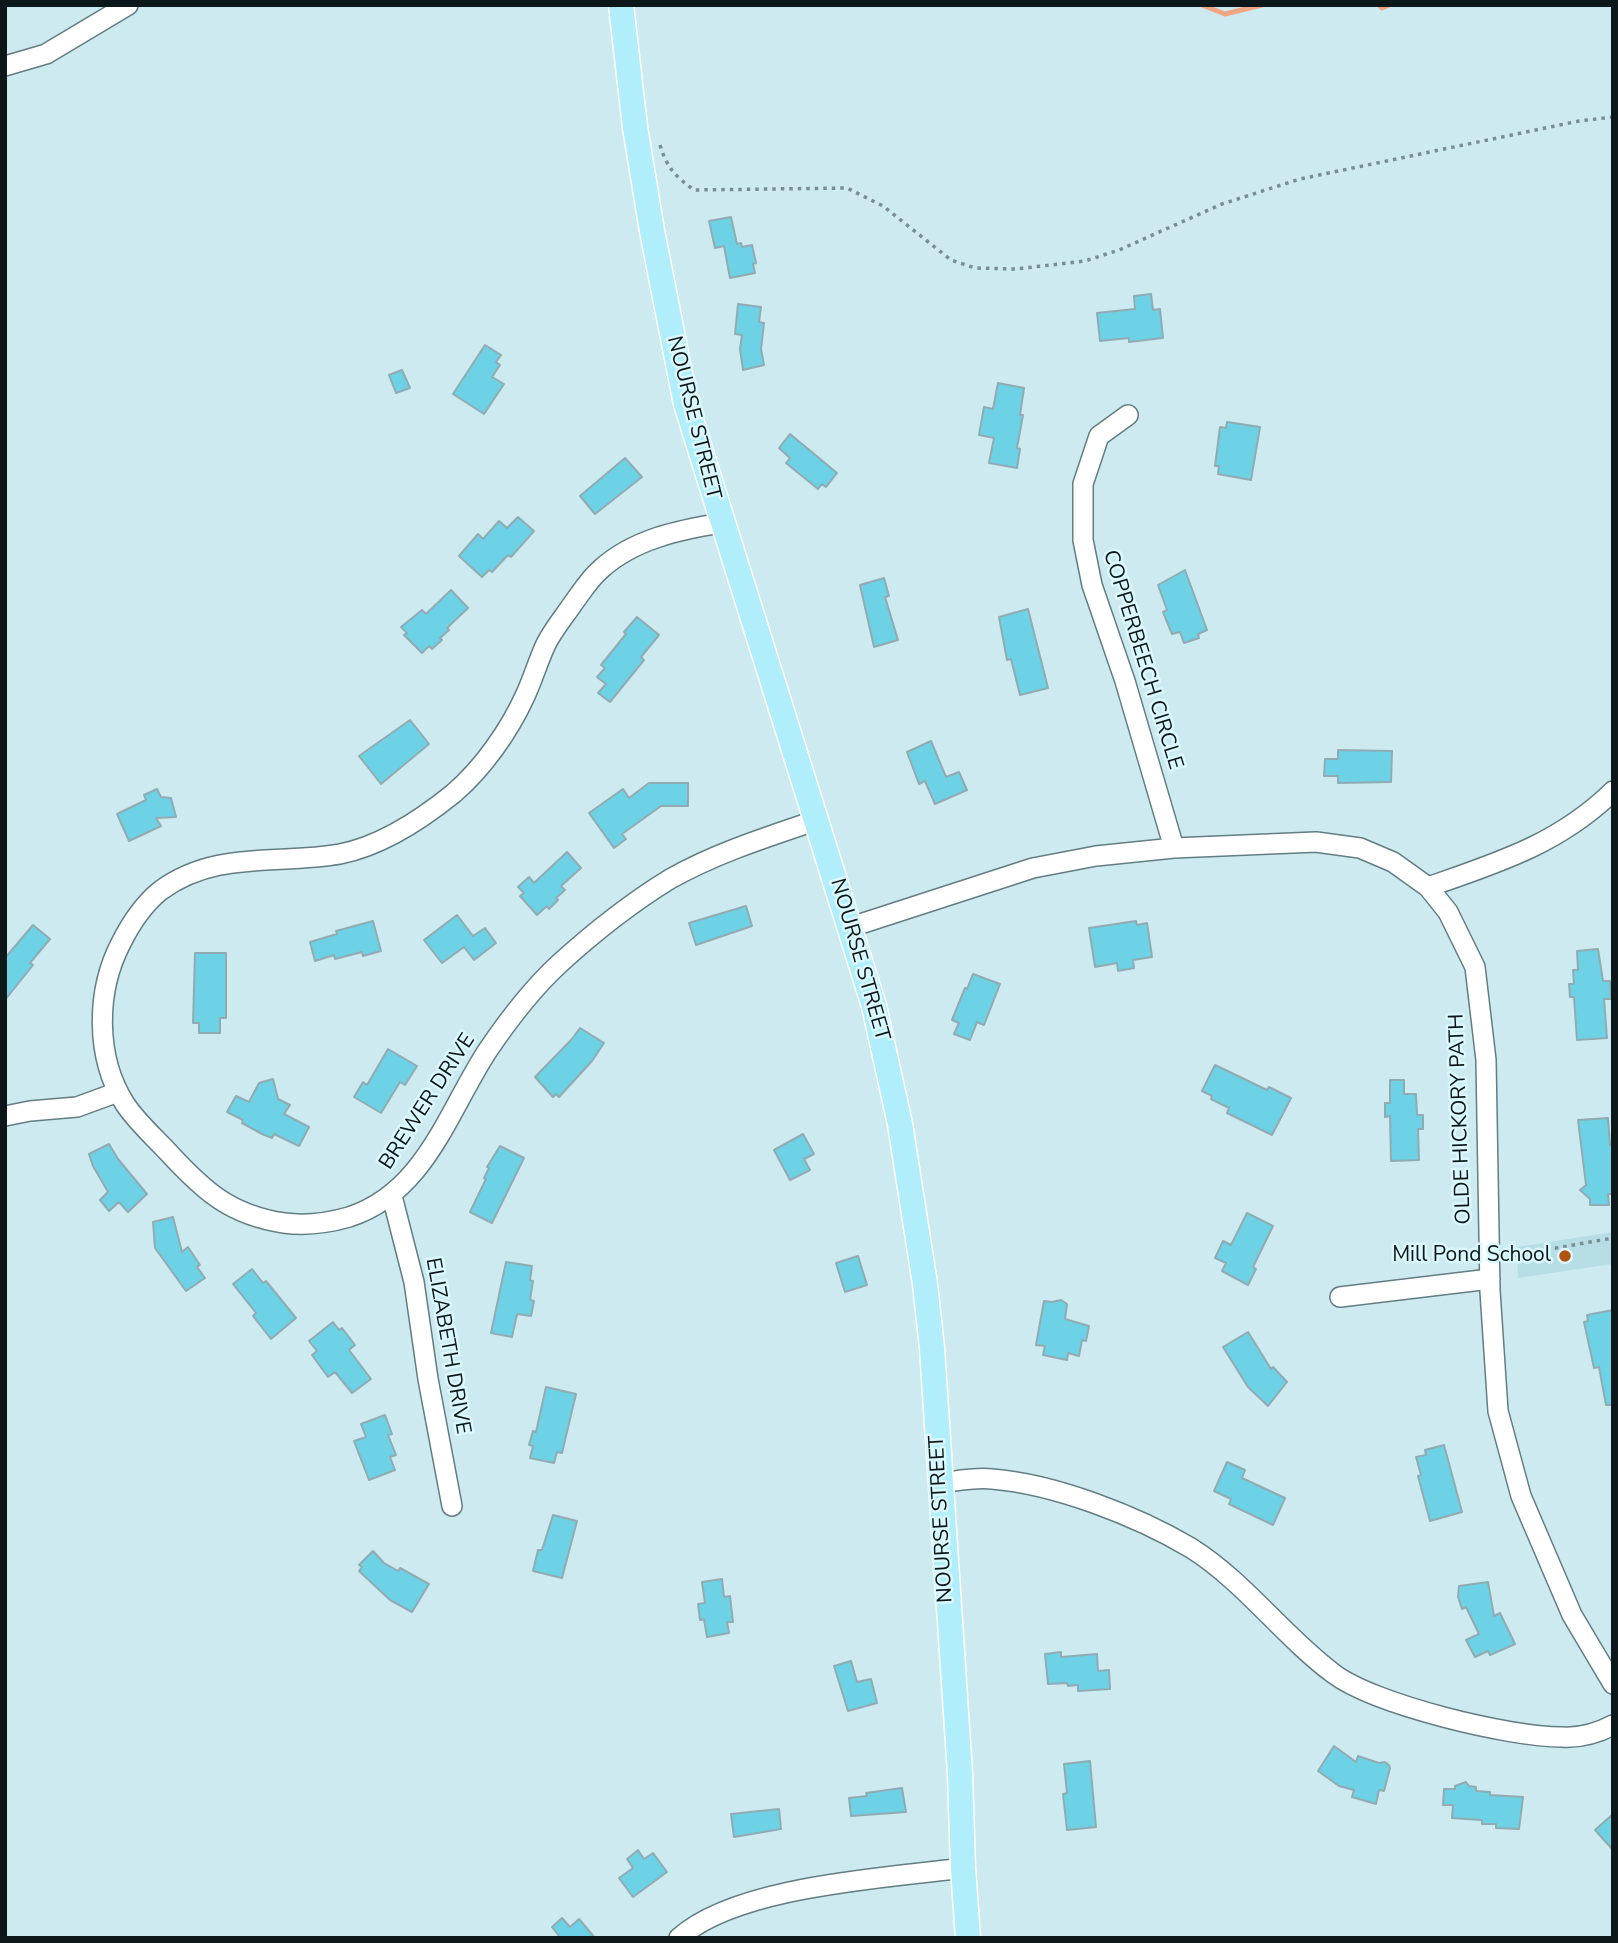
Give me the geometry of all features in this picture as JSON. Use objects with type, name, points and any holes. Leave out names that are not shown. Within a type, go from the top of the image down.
[{"type":"main road","name":"NOURSE STREET","points":[[621,5],[635,127],[678,369],[692,426],[851,927],[883,1043],[904,1154],[929,1321],[968,1938]]},
{"type":"street","points":[[5,66],[46,54],[128,5]]},
{"type":"street","name":"COPPERBEECH CIRCLE","points":[[1128,415],[1099,436],[1083,484],[1083,540],[1092,585],[1125,681],[1174,848]]},
{"type":"street","name":"BREWER DRIVE","points":[[721,523],[660,536],[634,548],[599,570],[554,632],[525,696],[489,754],[469,779],[429,812],[393,834],[359,849],[312,858],[228,862],[181,879],[159,892],[128,930],[106,980],[103,1000],[104,1041],[111,1075],[118,1091],[148,1132],[202,1189],[230,1206],[258,1217],[286,1223],[321,1223],[358,1214],[392,1196],[411,1177],[441,1132],[488,1050],[521,1005],[558,966],[622,913],[671,879],[725,853],[817,820]]},
{"type":"street","points":[[1428,887],[1502,861],[1545,842],[1594,809],[1613,791]]},
{"type":"street","name":"OLDE HICKORY PATH","points":[[851,927],[1033,868],[1096,856],[1174,848],[1316,842],[1360,848],[1393,862],[1428,887],[1448,912],[1475,967],[1486,1060],[1490,1271],[1499,1411],[1521,1496],[1572,1615],[1613,1684]]},
{"type":"street","points":[[5,1116],[77,1107],[118,1091]]},
{"type":"street","name":"ELIZABETH DRIVE","points":[[392,1196],[414,1282],[428,1380],[452,1506]]},
{"type":"street","points":[[1340,1297],[1490,1271]]},
{"type":"street","points":[[940,1483],[990,1478],[1021,1482],[1066,1493],[1142,1523],[1192,1549],[1230,1578],[1309,1654],[1336,1675],[1361,1689],[1433,1712],[1528,1735],[1565,1738],[1600,1732],[1613,1725]]},
{"type":"street","points":[[679,1938],[710,1916],[745,1903],[822,1887],[963,1868]]},
{"type":"path","points":[[658,138],[665,160],[675,176],[694,190],[847,188],[883,206],[951,260],[975,268],[1016,269],[1085,261],[1119,250],[1222,204],[1300,179],[1579,121],[1613,117]]},
{"type":"path","points":[[1490,1271],[1539,1251],[1613,1238]]},
{"type":"shaded area","name":"Mill Pond School","points":[[1613,1232],[1613,1264],[1518,1278],[1517,1247]]},
{"type":"building","points":[[731,217],[737,244],[741,243],[742,247],[752,245],[756,263],[753,264],[755,273],[730,278],[724,246],[715,248],[709,221]]},
{"type":"building","points":[[1151,294],[1153,310],[1160,309],[1163,338],[1129,342],[1129,338],[1100,341],[1097,313],[1135,309],[1134,296]]},
{"type":"building","points":[[738,304],[761,307],[759,322],[764,323],[761,349],[764,365],[743,370],[740,349],[742,335],[735,334]]},
{"type":"building","points":[[485,345],[501,355],[496,362],[500,365],[492,377],[504,384],[484,414],[453,394]]},
{"type":"building","points":[[402,370],[410,388],[396,393],[389,375]]},
{"type":"building","points":[[998,383],[1024,388],[1017,468],[989,463],[994,438],[979,435],[984,407],[993,409]]},
{"type":"building","points":[[1227,422],[1260,427],[1251,480],[1218,474],[1219,466],[1215,466],[1220,427],[1226,428]]},
{"type":"building","points":[[790,434],[837,473],[826,487],[822,484],[818,489],[786,463],[790,458],[779,448]]},
{"type":"building","points":[[625,458],[642,477],[595,514],[580,496]]},
{"type":"building","points":[[518,517],[534,531],[511,557],[508,555],[492,572],[489,570],[482,577],[459,556],[478,534],[483,539],[499,521],[507,528]]},
{"type":"building","points":[[1185,570],[1207,630],[1198,634],[1199,638],[1184,643],[1180,632],[1172,634],[1163,612],[1167,610],[1158,585]]},
{"type":"building","points":[[884,578],[889,596],[885,597],[898,640],[874,647],[860,585]]},
{"type":"building","points":[[451,590],[468,608],[447,628],[449,630],[440,638],[442,640],[422,653],[404,635],[407,633],[401,627],[422,610],[426,614]]},
{"type":"building","points":[[1028,609],[1048,688],[1020,695],[1011,659],[1007,660],[999,617]]},
{"type":"building","points":[[637,617],[659,635],[641,657],[644,660],[610,702],[598,693],[606,684],[597,677],[605,668],[601,665]]},
{"type":"building","points":[[410,720],[429,744],[381,784],[359,756]]},
{"type":"building","points":[[931,741],[946,777],[959,772],[967,790],[935,804],[925,781],[919,784],[907,752]]},
{"type":"building","points":[[1338,750],[1392,751],[1391,782],[1338,783],[1338,776],[1324,776],[1325,759],[1338,759]]},
{"type":"building","points":[[649,783],[688,783],[688,806],[661,806],[622,834],[626,839],[614,848],[589,813],[623,789],[629,798]]},
{"type":"building","points":[[157,789],[161,797],[171,798],[176,817],[156,818],[161,826],[129,841],[117,814],[146,800],[144,795]]},
{"type":"building","points":[[567,852],[581,868],[561,886],[565,890],[556,898],[558,900],[537,915],[520,896],[524,893],[518,887],[529,877],[534,883]]},
{"type":"building","points":[[746,906],[752,926],[696,945],[689,923]]},
{"type":"building","points":[[457,915],[473,936],[485,928],[496,943],[474,960],[464,947],[442,963],[424,940]]},
{"type":"building","points":[[373,921],[381,951],[363,956],[362,952],[335,959],[334,955],[315,961],[310,942],[337,934],[336,931]]},
{"type":"building","points":[[1136,921],[1137,925],[1147,923],[1152,957],[1133,960],[1134,968],[1118,971],[1117,963],[1095,967],[1089,928]]},
{"type":"building","points":[[33,925],[50,939],[5,1000],[5,958]]},
{"type":"building","points":[[1598,949],[1603,981],[1610,981],[1611,999],[1604,999],[1607,1038],[1577,1040],[1574,997],[1570,997],[1569,984],[1574,984],[1573,970],[1578,970],[1577,951]]},
{"type":"building","points":[[195,953],[226,953],[226,1018],[220,1018],[220,1033],[199,1033],[199,1023],[193,1023]]},
{"type":"building","points":[[973,974],[1000,984],[984,1025],[977,1022],[970,1040],[954,1034],[959,1023],[952,1020]]},
{"type":"building","points":[[580,1028],[604,1043],[592,1061],[559,1097],[556,1094],[553,1097],[535,1077]]},
{"type":"building","points":[[388,1049],[417,1066],[405,1085],[400,1082],[381,1113],[354,1097],[363,1082],[367,1085]]},
{"type":"building","points":[[1215,1065],[1267,1090],[1269,1087],[1291,1098],[1272,1135],[1227,1113],[1229,1108],[1202,1091]]},
{"type":"building","points":[[273,1079],[278,1099],[290,1105],[284,1114],[309,1127],[299,1146],[274,1134],[272,1138],[262,1134],[227,1112],[236,1096],[249,1102],[259,1083]]},
{"type":"building","points":[[1390,1080],[1404,1080],[1404,1094],[1416,1094],[1417,1115],[1423,1115],[1423,1129],[1418,1129],[1419,1160],[1391,1161],[1390,1116],[1385,1117],[1385,1103],[1390,1103]]},
{"type":"building","points":[[1608,1118],[1610,1145],[1613,1145],[1613,1194],[1608,1194],[1609,1205],[1590,1205],[1590,1199],[1580,1190],[1586,1185],[1578,1120]]},
{"type":"building","points":[[803,1134],[814,1154],[804,1159],[810,1170],[790,1180],[774,1150]]},
{"type":"building","points":[[109,1144],[147,1194],[128,1212],[119,1202],[109,1211],[100,1200],[108,1192],[89,1154]]},
{"type":"building","points":[[500,1146],[524,1158],[492,1223],[470,1212],[486,1179],[487,1167]]},
{"type":"building","points":[[1247,1213],[1273,1226],[1253,1267],[1256,1269],[1248,1285],[1222,1271],[1226,1263],[1215,1258],[1223,1241],[1231,1245]]},
{"type":"building","points":[[173,1217],[182,1252],[188,1247],[205,1278],[186,1291],[155,1248],[153,1222]]},
{"type":"building","points":[[858,1256],[867,1285],[845,1292],[836,1263]]},
{"type":"building","points":[[506,1262],[532,1266],[530,1300],[534,1301],[531,1316],[517,1314],[512,1337],[491,1333]]},
{"type":"building","points":[[252,1269],[263,1283],[266,1281],[296,1318],[271,1339],[253,1316],[256,1313],[233,1284]]},
{"type":"building","points":[[1061,1300],[1067,1304],[1065,1319],[1089,1326],[1086,1341],[1082,1340],[1079,1356],[1068,1353],[1067,1360],[1043,1355],[1045,1346],[1036,1345],[1044,1301]]},
{"type":"building","points":[[1613,1310],[1613,1405],[1606,1405],[1599,1367],[1594,1368],[1584,1322],[1588,1321],[1587,1315]]},
{"type":"building","points":[[333,1322],[339,1330],[342,1328],[355,1345],[349,1350],[371,1379],[352,1393],[335,1372],[328,1377],[312,1355],[317,1351],[309,1341]]},
{"type":"building","points":[[1248,1332],[1271,1369],[1273,1367],[1287,1382],[1268,1406],[1248,1387],[1223,1347]]},
{"type":"building","points":[[546,1387],[576,1394],[562,1453],[557,1452],[554,1463],[530,1458],[533,1446],[529,1445],[533,1431],[536,1432]]},
{"type":"building","points":[[385,1415],[392,1434],[388,1435],[396,1455],[390,1457],[395,1470],[369,1480],[354,1441],[366,1437],[361,1424]]},
{"type":"building","points":[[1444,1445],[1462,1512],[1430,1521],[1418,1476],[1421,1475],[1416,1457],[1426,1455],[1425,1450]]},
{"type":"building","points":[[1227,1462],[1245,1470],[1242,1478],[1285,1498],[1273,1525],[1229,1504],[1231,1499],[1214,1491]]},
{"type":"building","points":[[553,1515],[577,1521],[562,1578],[533,1571],[538,1550],[542,1550]]},
{"type":"building","points":[[373,1551],[384,1563],[398,1571],[400,1568],[429,1584],[412,1612],[390,1600],[359,1571],[362,1567],[359,1565]]},
{"type":"building","points":[[722,1579],[724,1597],[730,1596],[733,1622],[727,1622],[729,1633],[707,1637],[704,1619],[700,1620],[698,1604],[705,1603],[702,1582]]},
{"type":"building","points":[[1488,1582],[1494,1616],[1500,1613],[1515,1644],[1490,1655],[1488,1651],[1475,1657],[1466,1640],[1479,1634],[1466,1607],[1462,1609],[1458,1597],[1459,1586]]},
{"type":"building","points":[[1061,1652],[1061,1657],[1097,1654],[1098,1671],[1109,1670],[1110,1689],[1078,1691],[1078,1685],[1048,1684],[1045,1654]]},
{"type":"building","points":[[851,1661],[857,1682],[871,1679],[877,1703],[848,1711],[834,1666]]},
{"type":"building","points":[[1334,1746],[1356,1762],[1358,1756],[1389,1765],[1384,1791],[1379,1790],[1376,1804],[1352,1797],[1354,1790],[1339,1786],[1318,1771]]},
{"type":"building","points":[[1090,1761],[1096,1827],[1067,1830],[1063,1794],[1067,1793],[1064,1764]]},
{"type":"building","points":[[1466,1782],[1469,1786],[1476,1787],[1476,1791],[1490,1792],[1490,1795],[1523,1797],[1519,1829],[1496,1828],[1496,1824],[1482,1824],[1482,1820],[1452,1818],[1453,1805],[1443,1805],[1444,1789],[1455,1789],[1455,1786]]},
{"type":"building","points":[[902,1788],[906,1812],[851,1816],[849,1798]]},
{"type":"building","points":[[779,1809],[781,1829],[734,1837],[731,1814]]},
{"type":"building","points":[[1613,1814],[1613,1850],[1595,1830]]},
{"type":"building","points":[[638,1850],[644,1859],[653,1853],[667,1872],[633,1897],[619,1878],[633,1868],[627,1859]]},
{"type":"building","points":[[562,1918],[570,1927],[579,1919],[595,1938],[556,1938],[559,1936],[552,1927]]},
{"type":"waterway","points":[[1202,5],[1225,14],[1262,5]]},
{"type":"waterway","points":[[1379,5],[1382,8],[1389,5]]},
{"type":"place","name":"Mill Pond School","points":[[1565,1256]]}]
